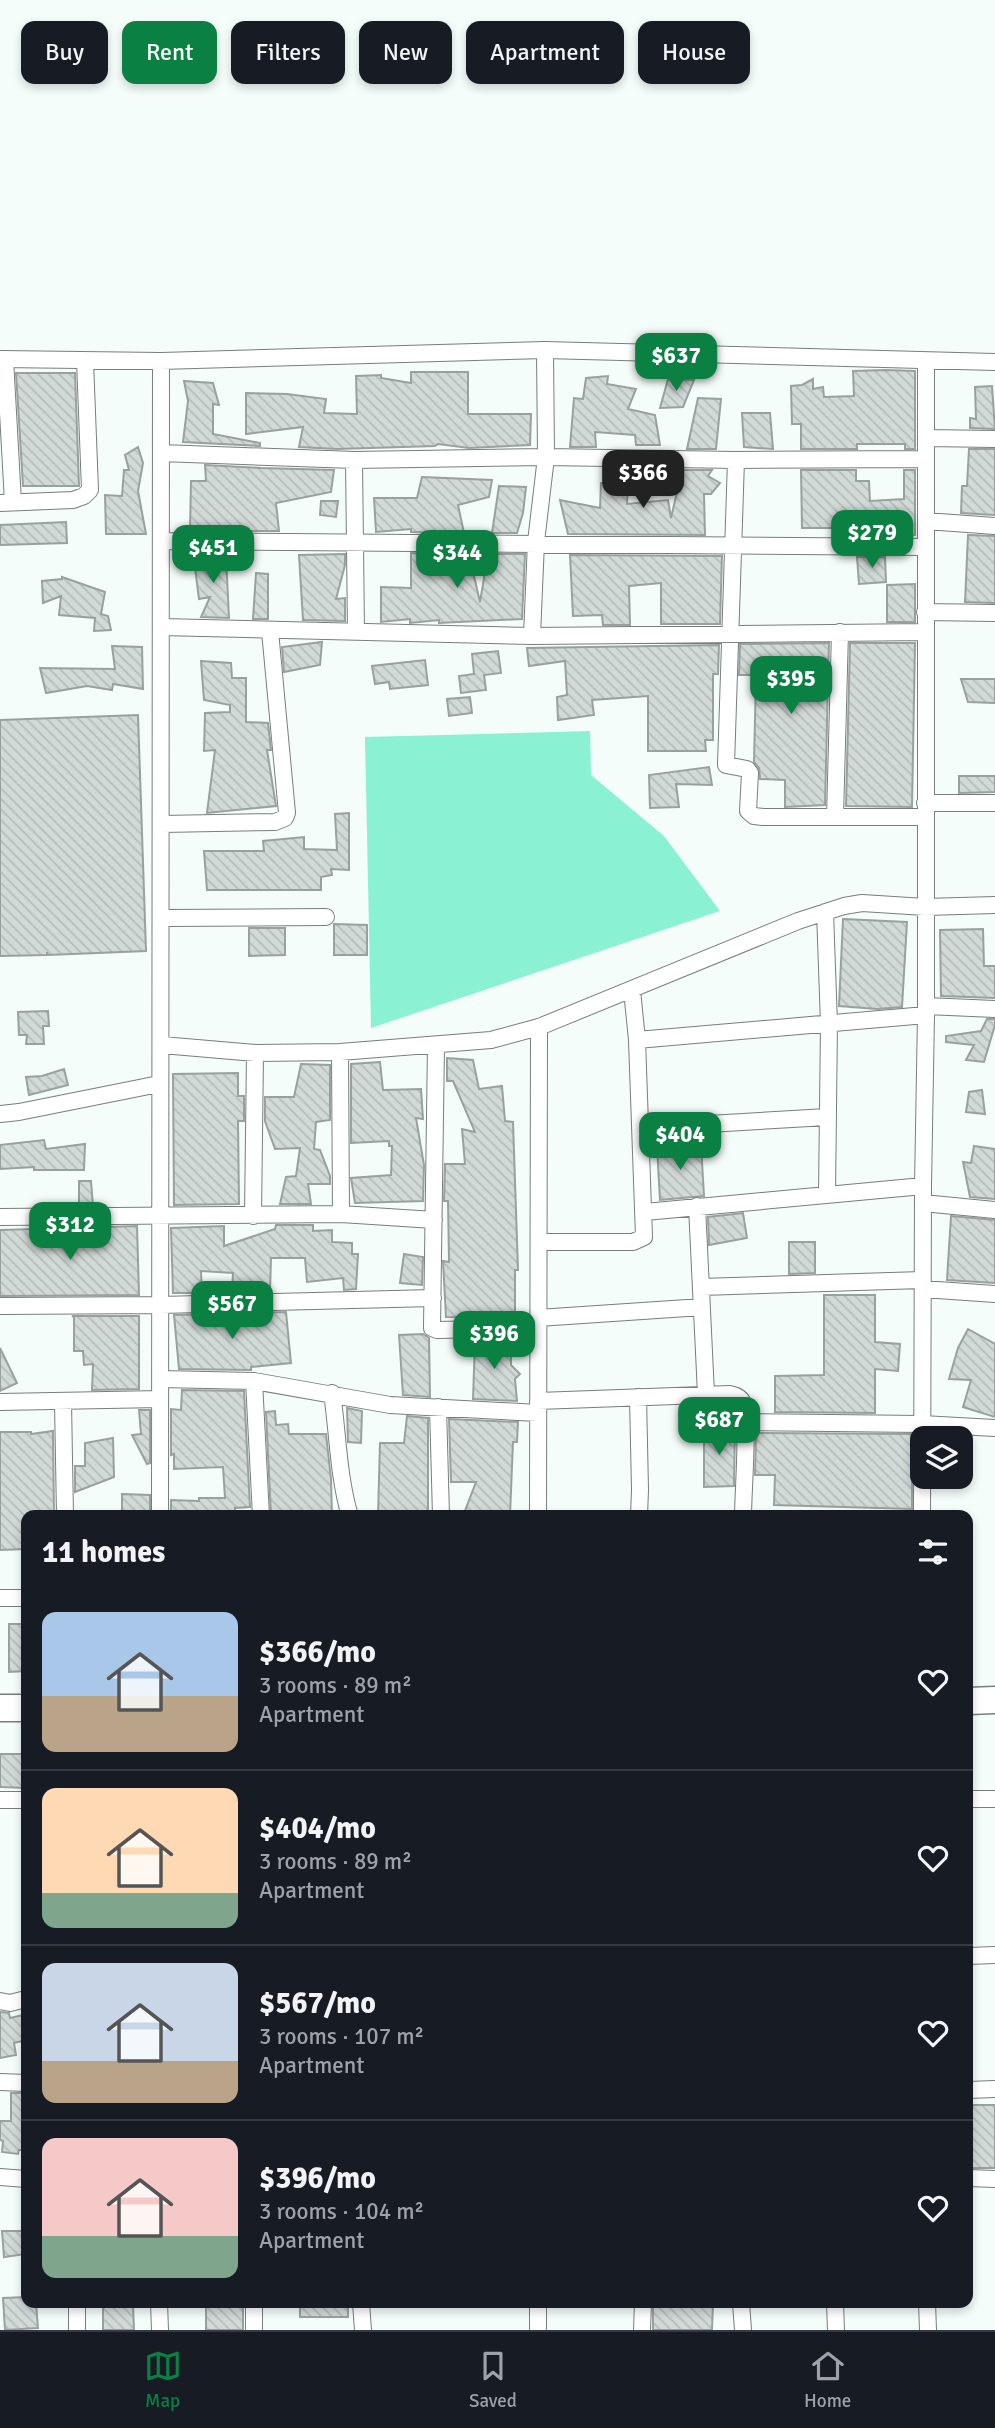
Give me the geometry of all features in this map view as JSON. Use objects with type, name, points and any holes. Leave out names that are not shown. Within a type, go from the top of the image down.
[{"type":"main road","points":[[973,1701],[995,1700]]},
{"type":"main road","points":[[0,1708],[21,1708]]},
{"type":"street","points":[[532,636],[536,542],[545,457],[545,350]]},
{"type":"street","points":[[85,361],[90,490],[84,496],[73,500],[6,502],[2,359],[161,361],[545,350],[995,362]]},
{"type":"street","points":[[160,1510],[161,361]]},
{"type":"street","points":[[922,1510],[926,1010],[926,362]]},
{"type":"street","points":[[926,438],[995,439]]},
{"type":"street","points":[[161,453],[354,460],[545,457],[926,459]]},
{"type":"street","points":[[354,460],[356,632]]},
{"type":"street","points":[[736,460],[726,765],[744,768],[750,773],[748,811],[754,816],[763,817],[835,817],[995,803]]},
{"type":"street","points":[[926,521],[995,526]]},
{"type":"street","points":[[161,541],[926,547]]},
{"type":"street","points":[[925,612],[995,613]]},
{"type":"street","points":[[161,628],[532,636],[925,632]]},
{"type":"street","points":[[162,824],[275,822],[285,818],[287,813],[270,631]]},
{"type":"street","points":[[835,817],[839,632]]},
{"type":"street","points":[[162,1045],[255,1053],[340,1052],[491,1040],[539,1027],[825,912],[862,903],[925,907],[995,905]]},
{"type":"street","points":[[825,912],[829,1024],[827,1194]]},
{"type":"street","points":[[162,918],[326,917]]},
{"type":"street","points":[[539,1242],[633,1242],[645,1237],[637,1040],[632,990]]},
{"type":"street","points":[[637,1040],[829,1024],[926,1010],[995,1009]]},
{"type":"street","points":[[538,1510],[539,1027]]},
{"type":"street","points":[[436,1045],[432,1328],[437,1330],[538,1323],[702,1307]]},
{"type":"street","points":[[340,1052],[341,1214]]},
{"type":"street","points":[[253,1216],[255,1053]]},
{"type":"street","points":[[0,1114],[159,1084]]},
{"type":"street","points":[[640,1128],[827,1117]]},
{"type":"street","points":[[645,1212],[923,1186]]},
{"type":"street","points":[[923,1203],[995,1210]]},
{"type":"street","points":[[697,1206],[706,1394]]},
{"type":"street","points":[[0,1217],[341,1214],[434,1220]]},
{"type":"street","points":[[701,1287],[923,1285],[995,1294]]},
{"type":"street","points":[[0,1306],[433,1298]]},
{"type":"street","points":[[161,1379],[254,1381],[390,1405],[438,1407],[538,1407],[638,1397],[730,1394],[742,1400],[745,1422],[743,1510]]},
{"type":"street","points":[[254,1381],[261,1510]]},
{"type":"street","points":[[332,1393],[342,1490],[348,1510]]},
{"type":"street","points":[[638,1397],[639,1510]]},
{"type":"street","points":[[0,1402],[160,1399]]},
{"type":"street","points":[[63,1402],[65,1510]]},
{"type":"street","points":[[438,1407],[441,1510]]},
{"type":"street","points":[[745,1422],[995,1427]]},
{"type":"street","points":[[0,1598],[21,1598]]},
{"type":"street","points":[[973,1799],[995,1799]]},
{"type":"street","points":[[0,1800],[21,1800]]},
{"type":"street","points":[[973,1956],[995,1955]]},
{"type":"street","points":[[0,2001],[10,2003],[21,2000]]},
{"type":"street","points":[[0,2082],[21,2083]]},
{"type":"street","points":[[973,2090],[995,2089]]},
{"type":"street","points":[[0,2177],[21,2179]]},
{"type":"street","points":[[973,2178],[995,2179]]},
{"type":"street","points":[[77,2308],[77,2330]]},
{"type":"street","points":[[159,2308],[160,2330]]},
{"type":"street","points":[[254,2308],[254,2330]]},
{"type":"street","points":[[361,2308],[363,2330]]},
{"type":"street","points":[[538,2308],[538,2330]]},
{"type":"street","points":[[642,2330],[643,2308]]},
{"type":"street","points":[[741,2308],[743,2330]]},
{"type":"street","points":[[835,2308],[836,2330]]},
{"type":"street","points":[[928,2308],[928,2330]]},
{"type":"green space","points":[[590,731],[591,775],[664,836],[720,911],[371,1028],[365,737]]},
{"type":"building","points":[[853,371],[915,371],[915,449],[905,449],[905,444],[857,444],[857,449],[801,449],[801,424],[792,424],[791,386],[802,385],[813,379],[813,389],[823,387],[824,397],[854,396]]},
{"type":"building","points":[[411,372],[468,372],[468,414],[531,414],[530,445],[469,448],[438,444],[337,449],[299,447],[303,427],[246,434],[246,393],[326,399],[324,413],[357,414],[356,376],[381,375],[381,378],[411,383]]},
{"type":"building","points":[[16,373],[75,373],[79,486],[23,486]]},
{"type":"building","points":[[608,376],[607,384],[636,389],[628,409],[655,415],[660,445],[636,445],[635,435],[595,432],[596,447],[570,447],[574,398],[583,399],[586,378]]},
{"type":"building","points":[[668,379],[694,380],[683,407],[660,408]]},
{"type":"building","points":[[184,381],[213,383],[219,405],[213,404],[213,434],[260,443],[260,446],[183,442],[188,401]]},
{"type":"building","points":[[992,386],[995,429],[970,428],[970,418],[976,419],[975,387]]},
{"type":"building","points":[[698,398],[721,399],[716,449],[687,449]]},
{"type":"building","points":[[742,413],[770,413],[773,449],[744,447]]},
{"type":"building","points":[[138,447],[143,463],[138,491],[146,534],[106,534],[105,495],[122,496],[124,470],[129,470],[125,455]]},
{"type":"building","points":[[969,449],[995,449],[995,515],[961,513],[962,486],[967,486]]},
{"type":"building","points":[[205,465],[334,470],[331,492],[276,503],[279,531],[190,531],[191,481],[206,481]]},
{"type":"building","points":[[616,469],[629,469],[627,504],[668,500],[671,518],[682,470],[712,470],[708,476],[720,483],[711,494],[704,494],[705,535],[568,534],[560,500],[600,508],[601,483],[615,484]]},
{"type":"building","points":[[801,470],[856,470],[856,481],[869,481],[870,501],[904,499],[904,470],[915,470],[915,535],[856,536],[856,528],[802,528]]},
{"type":"building","points":[[422,477],[492,480],[489,497],[458,505],[464,533],[411,532],[411,529],[376,532],[374,498],[417,498]]},
{"type":"building","points":[[499,486],[526,487],[517,533],[492,533]]},
{"type":"building","points":[[321,501],[338,501],[336,517],[320,515]]},
{"type":"building","points":[[66,522],[67,543],[0,545],[0,525]]},
{"type":"building","points":[[968,535],[995,536],[995,603],[965,602]]},
{"type":"building","points":[[193,553],[225,559],[226,557],[229,618],[201,617],[210,597],[199,599]]},
{"type":"building","points":[[411,553],[469,554],[480,602],[488,554],[525,554],[522,619],[410,623],[410,619],[381,622],[381,587],[411,588]]},
{"type":"building","points":[[345,554],[345,565],[336,599],[345,598],[345,621],[303,620],[299,555]]},
{"type":"building","points":[[570,555],[722,556],[720,624],[661,624],[661,583],[629,586],[630,625],[603,625],[602,615],[573,616]]},
{"type":"building","points":[[857,557],[885,557],[886,582],[859,584]]},
{"type":"building","points":[[256,573],[268,574],[268,619],[253,619]]},
{"type":"building","points":[[62,577],[105,592],[101,614],[108,616],[111,630],[94,631],[95,618],[59,615],[61,596],[43,603],[42,581]]},
{"type":"building","points":[[915,584],[915,622],[887,622],[887,585]]},
{"type":"building","points":[[322,642],[320,665],[284,672],[282,647]]},
{"type":"building","points":[[829,643],[825,805],[785,807],[785,780],[760,779],[759,768],[754,762],[756,675],[739,675],[740,644]]},
{"type":"building","points":[[850,643],[915,643],[912,807],[846,806]]},
{"type":"building","points":[[719,645],[718,674],[713,674],[713,740],[705,740],[706,751],[648,751],[648,696],[592,700],[594,715],[558,720],[557,697],[567,695],[565,661],[529,666],[527,648]]},
{"type":"building","points":[[112,646],[142,647],[143,689],[113,684],[112,690],[87,686],[46,693],[40,668],[115,669]]},
{"type":"building","points":[[498,651],[501,673],[484,675],[486,690],[461,693],[459,676],[474,674],[472,654]]},
{"type":"building","points":[[425,660],[428,685],[390,689],[389,682],[375,684],[372,666]]},
{"type":"building","points":[[201,661],[231,663],[232,678],[246,678],[246,722],[268,723],[271,750],[267,750],[276,806],[207,813],[215,750],[204,751],[205,713],[230,712],[230,705],[204,700]]},
{"type":"building","points":[[961,679],[995,679],[995,703],[968,702]]},
{"type":"building","points":[[470,697],[472,713],[449,716],[447,699]]},
{"type":"building","points":[[138,715],[146,951],[48,955],[47,952],[47,955],[0,956],[0,720]]},
{"type":"building","points":[[709,767],[712,785],[676,784],[679,807],[650,808],[649,775]]},
{"type":"building","points":[[959,776],[995,776],[995,792],[959,793]]},
{"type":"building","points":[[349,813],[349,870],[331,869],[332,875],[321,877],[321,890],[207,890],[204,851],[264,851],[263,841],[304,837],[304,849],[337,850],[335,814]]},
{"type":"building","points":[[843,919],[907,922],[902,1007],[877,1009],[839,1006]]},
{"type":"building","points":[[334,924],[367,925],[367,955],[334,955]]},
{"type":"building","points":[[249,928],[285,928],[285,955],[249,956]]},
{"type":"building","points":[[983,929],[984,966],[995,966],[995,998],[941,996],[940,930]]},
{"type":"building","points":[[48,1011],[49,1026],[43,1026],[44,1044],[26,1044],[27,1035],[19,1035],[18,1012]]},
{"type":"building","points":[[987,1019],[995,1019],[995,1025],[984,1062],[966,1060],[974,1045],[946,1042],[946,1036],[981,1031]]},
{"type":"building","points":[[447,1058],[473,1060],[479,1089],[502,1086],[505,1121],[513,1122],[518,1270],[515,1270],[515,1318],[446,1317],[443,1261],[449,1262],[448,1201],[444,1201],[445,1164],[465,1164],[462,1129],[475,1132],[453,1081],[447,1081]]},
{"type":"building","points":[[380,1062],[383,1090],[421,1089],[423,1119],[416,1118],[424,1165],[423,1201],[355,1203],[351,1178],[391,1175],[392,1146],[389,1146],[389,1141],[351,1143],[351,1064]]},
{"type":"building","points":[[301,1064],[330,1065],[330,1120],[316,1122],[314,1149],[320,1150],[330,1176],[330,1184],[308,1184],[311,1204],[280,1204],[286,1177],[296,1176],[300,1148],[275,1149],[265,1121],[265,1097],[294,1097]]},
{"type":"building","points":[[64,1069],[68,1085],[29,1095],[26,1077],[42,1076]]},
{"type":"building","points":[[238,1073],[238,1096],[244,1096],[244,1121],[238,1121],[239,1204],[174,1205],[173,1074]]},
{"type":"building","points":[[982,1090],[985,1114],[966,1112],[969,1092]]},
{"type":"building","points":[[44,1140],[46,1149],[85,1144],[84,1170],[34,1170],[34,1167],[0,1169],[0,1145]]},
{"type":"building","points":[[701,1144],[704,1196],[660,1200],[657,1147]]},
{"type":"building","points":[[974,1146],[995,1149],[995,1199],[970,1197],[963,1162],[971,1163]]},
{"type":"building","points":[[79,1181],[91,1181],[93,1206],[79,1206]]},
{"type":"building","points":[[743,1213],[747,1238],[709,1245],[708,1217]]},
{"type":"building","points":[[951,1216],[995,1220],[995,1283],[947,1280]]},
{"type":"building","points":[[276,1225],[313,1225],[313,1231],[332,1230],[332,1242],[352,1243],[352,1254],[358,1254],[356,1289],[344,1290],[343,1278],[307,1282],[305,1258],[271,1258],[270,1292],[232,1293],[233,1273],[201,1271],[202,1293],[173,1293],[171,1228],[224,1226],[224,1246],[275,1229]]},
{"type":"building","points":[[137,1226],[139,1295],[0,1296],[0,1230]]},
{"type":"building","points":[[789,1242],[815,1242],[815,1273],[789,1274]]},
{"type":"building","points":[[404,1254],[423,1257],[422,1285],[400,1283]]},
{"type":"building","points":[[824,1295],[875,1295],[875,1342],[900,1344],[898,1371],[875,1369],[875,1413],[775,1412],[775,1376],[824,1375]]},
{"type":"building","points":[[286,1312],[291,1363],[251,1367],[251,1370],[179,1369],[174,1315]]},
{"type":"building","points":[[72,1316],[139,1316],[139,1389],[92,1390],[93,1364],[84,1365],[83,1351],[74,1351]]},
{"type":"building","points":[[968,1329],[995,1344],[995,1417],[963,1407],[971,1380],[949,1379],[958,1348]]},
{"type":"building","points":[[423,1334],[429,1338],[430,1397],[403,1395],[399,1335]]},
{"type":"building","points":[[511,1339],[511,1365],[520,1374],[515,1379],[517,1401],[473,1399],[475,1340]]},
{"type":"building","points":[[0,1348],[17,1383],[0,1391]]},
{"type":"building","points":[[182,1390],[244,1391],[250,1507],[235,1510],[171,1510],[171,1500],[225,1498],[223,1467],[174,1469],[174,1454],[171,1455],[171,1409],[181,1410]]},
{"type":"building","points":[[347,1408],[362,1411],[361,1443],[348,1442]]},
{"type":"building","points":[[139,1410],[150,1410],[150,1463],[147,1464],[132,1435],[141,1434]]},
{"type":"building","points":[[275,1411],[276,1425],[288,1424],[289,1434],[326,1434],[332,1510],[271,1510],[266,1412]]},
{"type":"building","points":[[407,1416],[428,1418],[428,1510],[378,1510],[380,1443],[404,1443]]},
{"type":"building","points":[[449,1419],[518,1422],[517,1442],[513,1442],[510,1510],[465,1510],[476,1482],[451,1482]]},
{"type":"building","points":[[704,1428],[735,1428],[734,1486],[704,1487]]},
{"type":"building","points":[[53,1431],[54,1510],[21,1510],[21,1549],[0,1550],[0,1432],[31,1434]]},
{"type":"building","points":[[756,1433],[910,1434],[912,1509],[774,1505],[775,1475],[755,1475]]},
{"type":"building","points":[[113,1438],[114,1477],[75,1492],[75,1466],[85,1466],[85,1443]]},
{"type":"building","points":[[122,1494],[150,1495],[150,1510],[122,1510]]},
{"type":"building","points":[[9,1624],[21,1624],[21,1671],[9,1672]]},
{"type":"building","points":[[0,1754],[21,1754],[21,1788],[0,1787]]},
{"type":"building","points":[[0,2012],[9,2013],[10,2018],[21,2015],[21,2041],[14,2043],[16,2055],[0,2058]]},
{"type":"building","points":[[11,2093],[21,2093],[21,2150],[18,2154],[2,2152],[0,2121],[11,2121]]},
{"type":"building","points":[[973,2105],[995,2105],[995,2168],[973,2168]]},
{"type":"building","points":[[2,2231],[21,2231],[21,2255],[4,2257]]},
{"type":"building","points":[[21,2297],[21,2308],[36,2308],[38,2328],[5,2330],[3,2298]]},
{"type":"building","points":[[103,2308],[133,2308],[134,2330],[103,2330]]},
{"type":"building","points":[[206,2308],[243,2308],[243,2330],[206,2330]]},
{"type":"building","points":[[300,2308],[348,2308],[348,2317],[300,2317]]},
{"type":"building","points":[[653,2308],[713,2308],[712,2330],[653,2330]]}]
